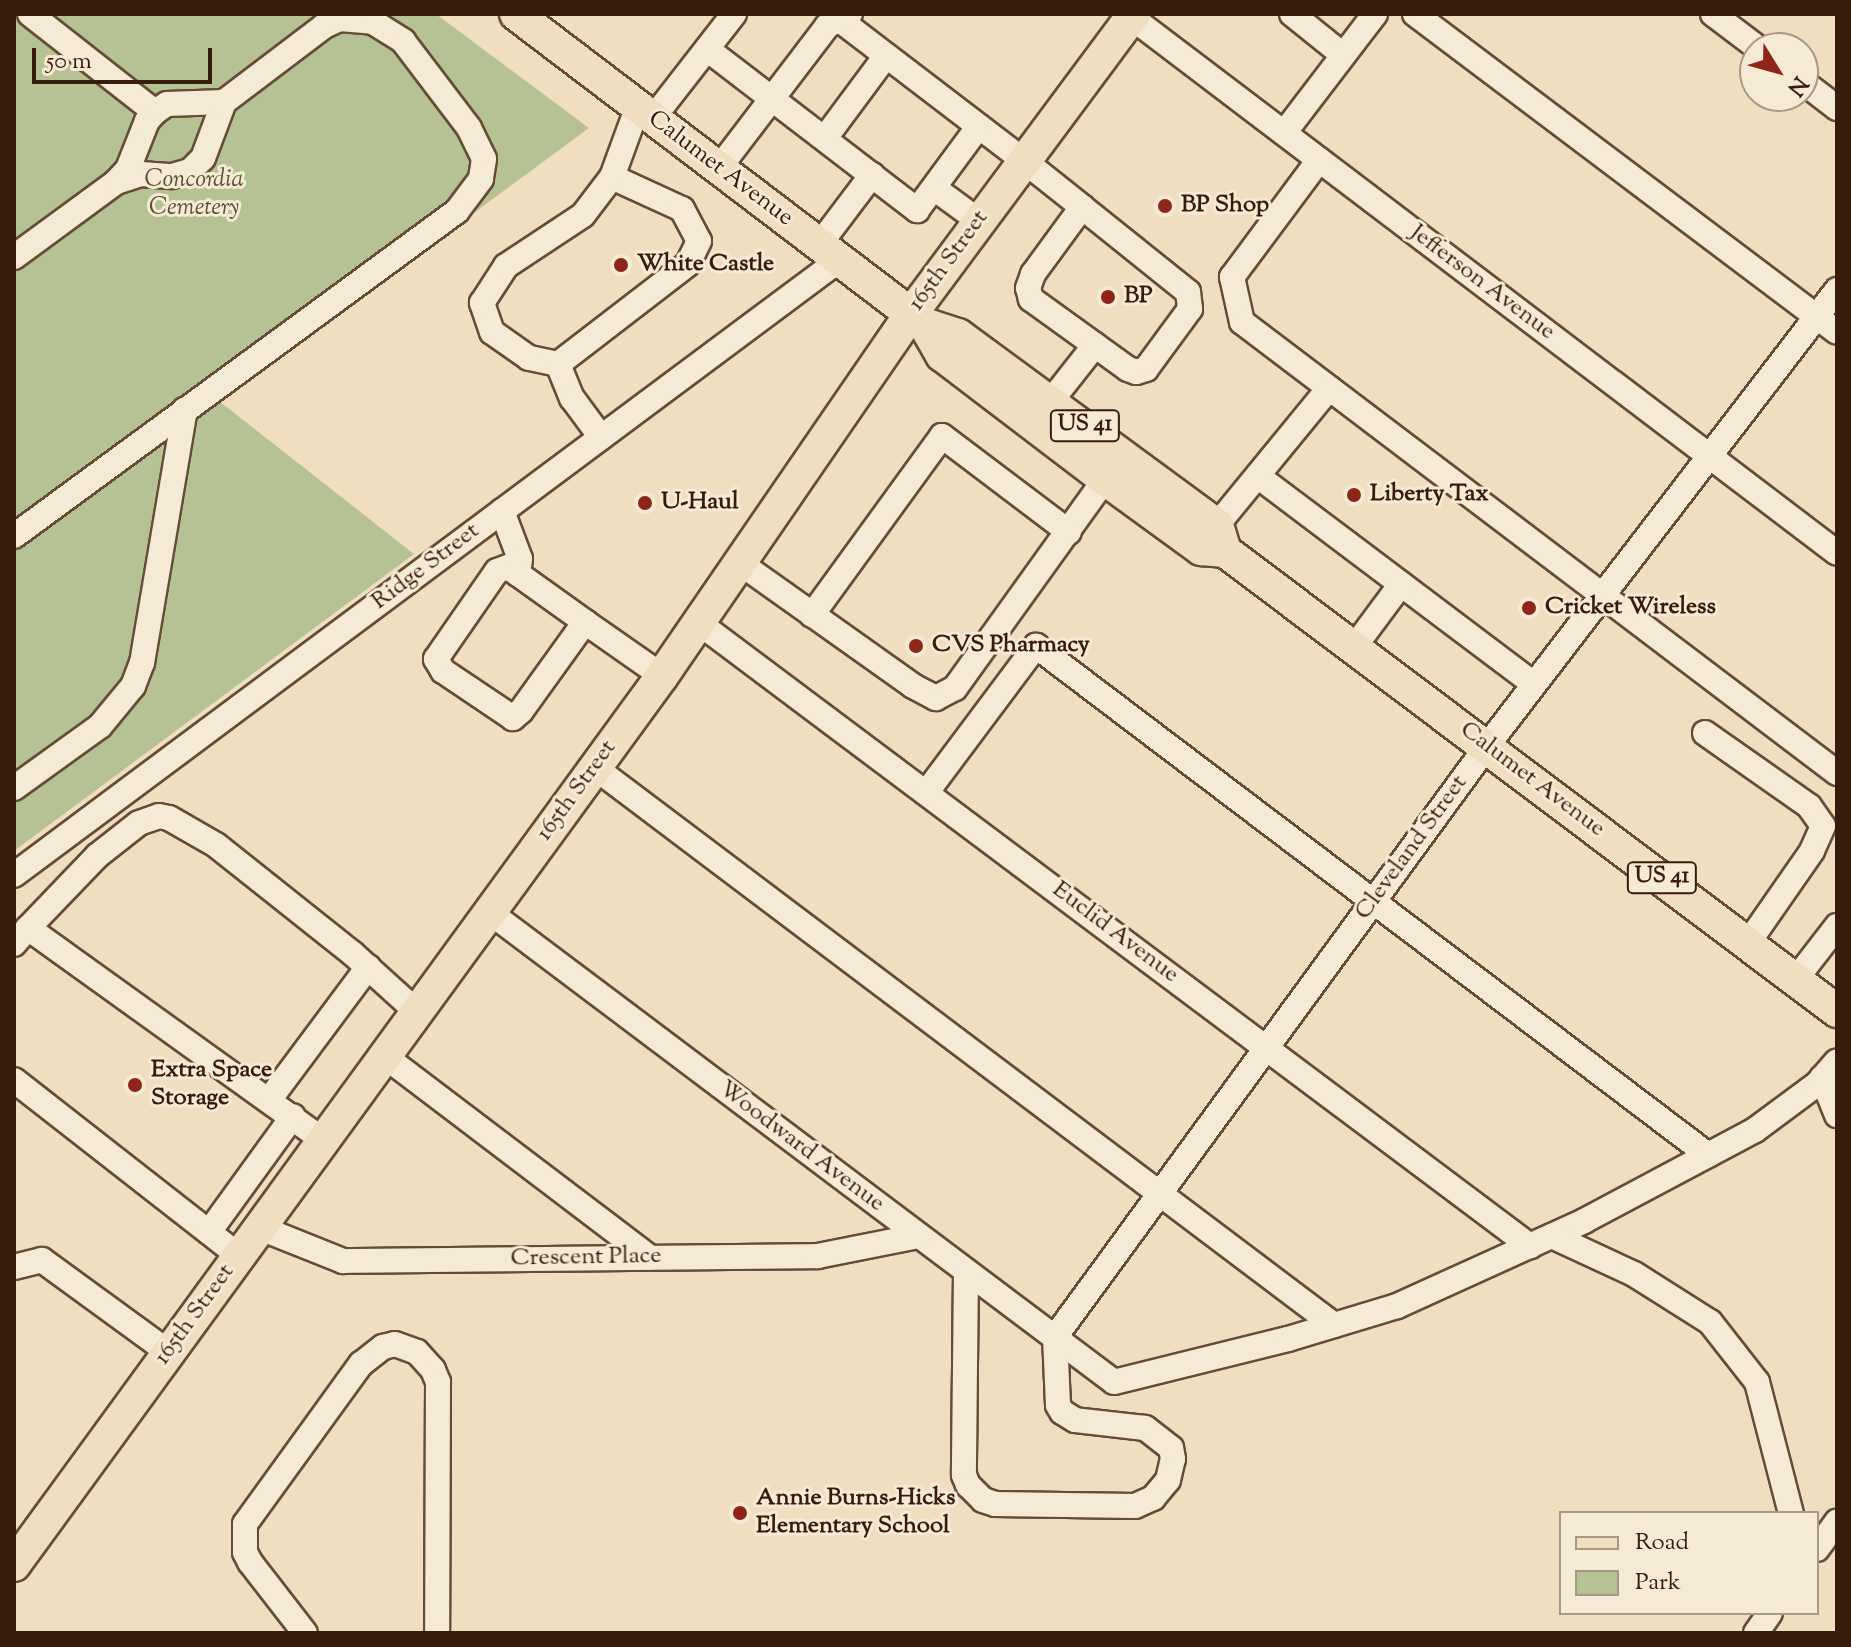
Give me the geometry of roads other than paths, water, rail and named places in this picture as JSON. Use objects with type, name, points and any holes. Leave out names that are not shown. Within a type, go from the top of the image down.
[{"type":"main road","name":"165th Street","points":[[14,1565],[662,676],[740,563],[918,319],[979,221],[1131,15]]},
{"type":"main road","name":"Calumet Avenue","points":[[537,20],[645,112],[918,319],[958,335],[1051,401],[1355,646],[1837,1011]]},
{"type":"main road","name":"Calumet Avenue","points":[[918,319],[942,355],[1201,549],[1221,538]]},
{"type":"street","points":[[30,14],[155,112]]},
{"type":"street","points":[[612,177],[682,209],[699,241],[688,264],[558,364],[529,358],[492,332],[482,303],[506,266],[583,215],[612,177],[645,112],[707,49],[734,14]]},
{"type":"street","points":[[1292,14],[1343,55]]},
{"type":"street","points":[[1284,133],[1375,14]]},
{"type":"street","points":[[1415,14],[1837,332]]},
{"type":"street","points":[[1713,14],[1739,34]]},
{"type":"street","name":"Jefferson Avenue","points":[[1131,15],[1837,553]]},
{"type":"street","points":[[719,168],[827,26],[841,16],[886,56],[1023,160],[1082,207],[1188,292],[1190,309],[1146,369],[1136,372],[1128,369],[1031,299],[1028,288],[1033,274],[1082,207]]},
{"type":"street","points":[[14,536],[457,211],[481,179],[484,159],[469,128],[403,41],[381,26],[357,18],[324,26],[224,102],[203,158],[190,171],[172,176],[141,174],[116,182]]},
{"type":"street","points":[[707,49],[917,210],[979,126]]},
{"type":"street","points":[[825,138],[886,56]]},
{"type":"street","points":[[1819,94],[1837,108]]},
{"type":"street","points":[[14,257],[116,182],[128,169],[147,121],[155,112],[167,104],[224,102]]},
{"type":"street","points":[[1319,160],[1232,277],[1242,322],[1837,773]]},
{"type":"street","name":"Ridge Street","points":[[14,875],[601,437],[829,252],[872,175]]},
{"type":"street","points":[[934,188],[979,221]]},
{"type":"street","name":"Cleveland Street","points":[[1055,1337],[1487,746],[1837,290]]},
{"type":"street","points":[[1051,401],[1095,345]]},
{"type":"street","points":[[558,364],[572,398],[601,437]]},
{"type":"street","points":[[1221,538],[1259,477],[1329,388]]},
{"type":"street","points":[[14,788],[100,726],[133,686],[142,663],[185,410]]},
{"type":"street","points":[[812,615],[942,436],[1069,532]]},
{"type":"street","points":[[1259,477],[1534,684]]},
{"type":"street","points":[[740,563],[913,686],[936,698],[955,688],[1105,479]]},
{"type":"street","points":[[502,511],[520,559],[518,574]]},
{"type":"street","points":[[585,622],[513,718],[443,671],[436,659],[497,571],[508,567],[662,676]]},
{"type":"street","points":[[1355,646],[1401,584]]},
{"type":"street","name":"Euclid Avenue","points":[[699,623],[1530,1246]]},
{"type":"street","points":[[926,793],[1036,646],[1708,1155]]},
{"type":"street","points":[[1705,733],[1809,806],[1823,826],[1812,851],[1748,943]]},
{"type":"street","points":[[594,767],[1334,1325],[1397,1306],[1552,1236],[1755,1130],[1829,1070],[1837,1115]]},
{"type":"street","points":[[322,1139],[293,1116],[21,936],[97,856],[139,823],[159,816],[169,818],[216,845],[368,967],[416,1011]]},
{"type":"street","name":"Woodward Avenue","points":[[488,911],[1114,1382],[1334,1325]]},
{"type":"street","points":[[1796,979],[1837,926]]},
{"type":"street","points":[[269,1100],[368,967]]},
{"type":"street","points":[[383,1055],[650,1258]]},
{"type":"street","points":[[14,1080],[238,1255]]},
{"type":"street","points":[[209,1232],[293,1116]]},
{"type":"street","name":"Crescent Place","points":[[258,1227],[343,1261],[818,1256],[918,1236]]},
{"type":"street","points":[[1552,1236],[1634,1274],[1710,1322],[1757,1382],[1790,1511]]},
{"type":"street","points":[[14,1267],[42,1260],[168,1352]]},
{"type":"street","points":[[966,1271],[964,1475],[968,1485],[983,1500],[995,1504],[1144,1504],[1168,1480],[1173,1459],[1171,1448],[1145,1428],[1075,1420],[1062,1412],[1058,1405],[1055,1337]]},
{"type":"street","points":[[305,1633],[250,1562],[243,1538],[245,1524],[361,1364],[383,1347],[395,1344],[417,1352],[438,1382],[437,1633]]},
{"type":"street","points":[[1819,1546],[1837,1521]]},
{"type":"street","points":[[1756,1633],[1769,1615]]},
{"type":"place","name":"BP Shop","points":[[1165,206]]},
{"type":"place","name":"White Castle","points":[[621,265]]},
{"type":"place","name":"BP","points":[[1108,297]]},
{"type":"place","name":"Liberty Tax","points":[[1354,495]]},
{"type":"place","name":"U-Haul","points":[[645,503]]},
{"type":"place","name":"Cricket Wireless","points":[[1529,608]]},
{"type":"place","name":"CVS Pharmacy","points":[[916,646]]},
{"type":"place","name":"Extra Space Storage","points":[[135,1085]]},
{"type":"place","name":"Annie Burns-Hicks Elementary School","points":[[740,1513]]},
{"type":"park label","name":"Concordia Cemetery","points":[[194,195]]}]
